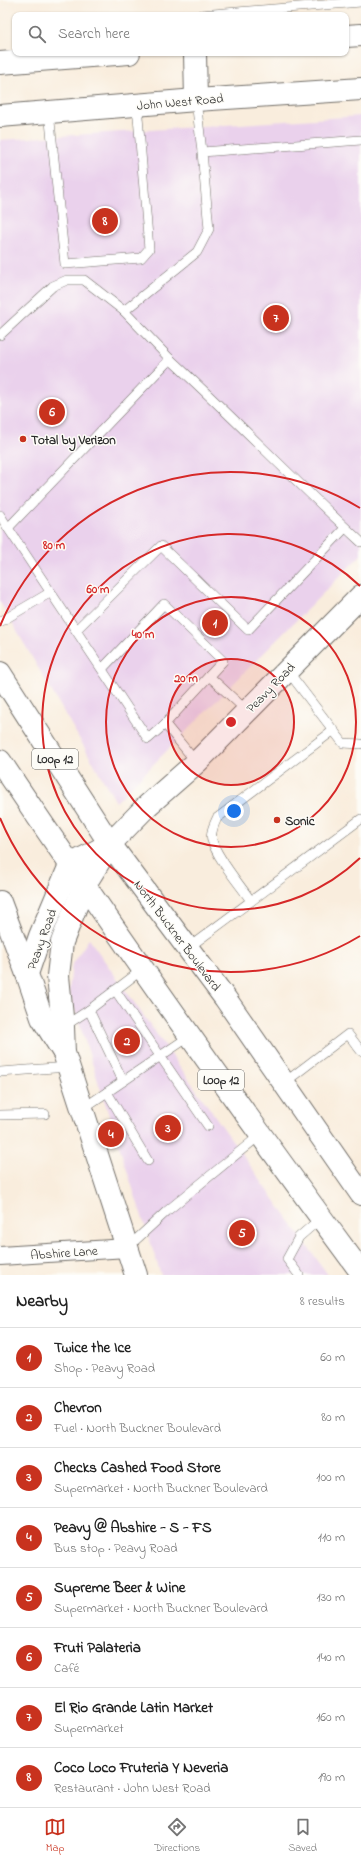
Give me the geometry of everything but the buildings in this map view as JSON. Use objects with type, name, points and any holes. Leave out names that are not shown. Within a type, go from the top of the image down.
[{"type":"main road","points":[[349,36],[361,35]]},
{"type":"main road","points":[[0,63],[90,56]]},
{"type":"main road","points":[[195,56],[196,100]]},
{"type":"main road","name":"John West Road","points":[[0,116],[196,100],[361,89]]},
{"type":"main road","name":"Peavy Road","points":[[66,1060],[58,976],[62,942],[84,886],[110,844],[147,806],[197,762],[287,670],[359,603]]},
{"type":"main road","name":"North Buckner Boulevard","points":[[0,673],[110,844],[225,998],[361,1194]]},
{"type":"main road","name":"Loop 12","points":[[0,761],[84,886],[260,1135],[361,1272]]},
{"type":"main road","name":"Peavy Road","points":[[110,844],[70,865],[40,936],[27,974],[42,1018],[66,1060],[136,1275]]},
{"type":"main road","points":[[0,902],[27,974]]},
{"type":"street","name":"Abshire Lane","points":[[0,1256],[127,1248]]},
{"type":"lane","points":[[238,12],[361,2]]},
{"type":"lane","points":[[124,311],[197,252],[209,229],[196,100]]},
{"type":"lane","points":[[65,264],[140,258],[149,250],[137,105]]},
{"type":"lane","points":[[49,112],[67,280]]},
{"type":"lane","points":[[202,152],[361,140]]},
{"type":"lane","points":[[0,335],[53,286],[67,280],[84,280],[124,311],[170,359],[345,528],[359,538]]},
{"type":"lane","points":[[8,528],[170,359]]},
{"type":"lane","points":[[0,515],[148,739],[165,724],[223,660],[164,604],[102,669]]},
{"type":"lane","points":[[76,630],[161,546],[248,630],[345,528]]},
{"type":"lane","points":[[0,622],[51,592]]},
{"type":"lane","points":[[287,670],[343,743],[361,744]]},
{"type":"lane","points":[[209,676],[247,711]]},
{"type":"lane","points":[[165,724],[197,762]]},
{"type":"lane","points":[[251,901],[217,851],[211,839],[212,830],[217,818],[334,730]]},
{"type":"lane","points":[[188,948],[361,819]]},
{"type":"lane","points":[[64,1027],[89,1010],[143,968]]},
{"type":"lane","points":[[115,990],[208,1126]]},
{"type":"lane","points":[[89,1010],[122,1081]]},
{"type":"lane","points":[[284,1083],[348,1034],[361,1051]]},
{"type":"lane","points":[[82,1109],[190,1036]]},
{"type":"lane","points":[[0,1072],[66,1060]]},
{"type":"lane","points":[[107,1092],[148,1161]]},
{"type":"lane","points":[[0,1115],[45,1114]]},
{"type":"lane","points":[[127,1248],[167,1211],[260,1135]]},
{"type":"lane","points":[[299,1275],[287,1259],[299,1237],[321,1218]]},
{"type":"shaded area","points":[[361,116],[361,555],[116,802],[0,602],[0,140]]},
{"type":"shaded area","points":[[89,939],[328,1275],[161,1275],[69,992],[72,964]]},
{"type":"place","name":"Coco Loco Fruteria Y Neveria","points":[[105,221]]},
{"type":"place","name":"El Rio Grande Latin Market","points":[[276,318]]},
{"type":"place","name":"Fruti Palateria","points":[[52,412]]},
{"type":"place","name":"Total by Verizon","points":[[23,439]]},
{"type":"place","name":"Twice the Ice","points":[[215,623]]},
{"type":"place","name":"Sonic","points":[[277,820]]},
{"type":"place","name":"Chevron","points":[[127,1041]]},
{"type":"place","name":"Checks Cashed Food Store","points":[[168,1128]]},
{"type":"place","name":"Peavy @ Abshire - S - FS","points":[[111,1134]]},
{"type":"place","name":"Supreme Beer & Wine","points":[[242,1233]]}]
